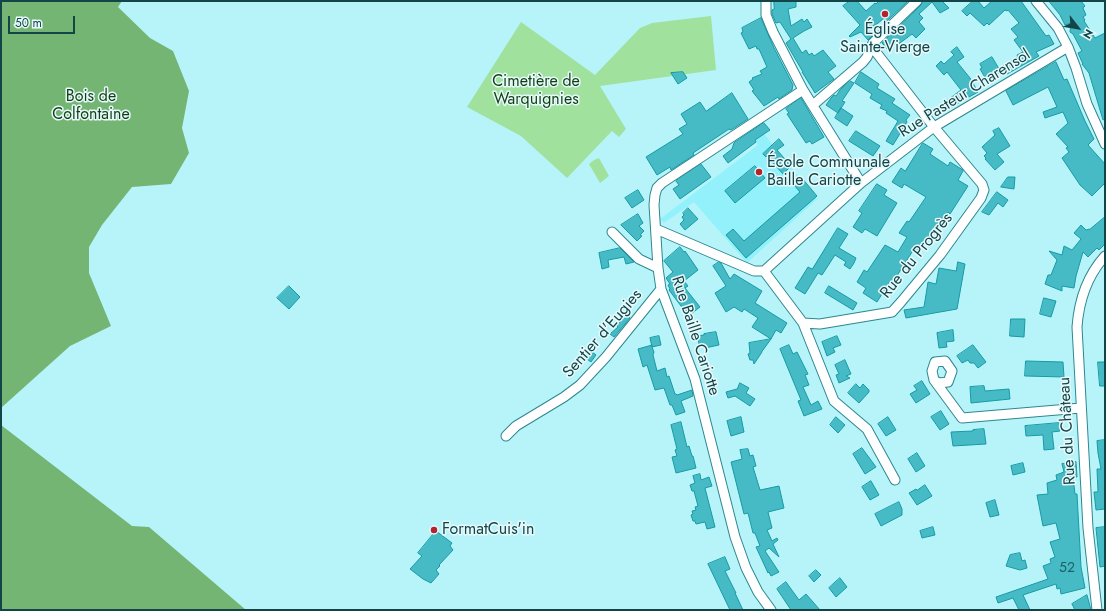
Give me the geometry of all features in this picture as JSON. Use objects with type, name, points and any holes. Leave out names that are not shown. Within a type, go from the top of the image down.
[{"type":"street","points":[[766,1],[766,15],[773,32],[803,90],[861,183]]},
{"type":"street","points":[[813,104],[863,62],[877,38],[917,1]]},
{"type":"street","points":[[1036,1],[1058,28],[1068,47],[1087,104],[1105,144]]},
{"type":"street","points":[[872,47],[934,127]]},
{"type":"street","name":"Rue Pasteur Charensol","points":[[764,271],[861,183],[934,127],[1068,47]]},
{"type":"street","name":"Rue Baille Cariotte","points":[[771,610],[758,592],[746,568],[735,537],[695,379],[662,289],[658,268],[654,205],[657,188],[662,183],[803,90]]},
{"type":"street","name":"Rue du Progrès","points":[[803,323],[820,324],[892,312],[940,255],[982,198],[984,190],[982,184],[934,127]]},
{"type":"street","points":[[656,229],[754,271],[764,271],[803,323],[834,401],[867,429],[895,480]]},
{"type":"street","points":[[612,232],[639,259],[658,268]]},
{"type":"street","name":"Rue du Château","points":[[1097,610],[1088,526],[1077,331],[1079,309],[1083,294],[1097,266],[1105,256]]},
{"type":"street","name":"Sentier d'Eugies","points":[[506,436],[516,426],[564,397],[593,373],[662,289]]},
{"type":"street","points":[[934,380],[962,418],[1081,408]]},
{"type":"shaded area","name":"École Communale Baille Cariotte","points":[[756,124],[817,199],[747,263],[694,202],[664,223],[660,219],[758,145],[748,131]]},
{"type":"green space","name":"Bois de Colfontaine","points":[[1,1],[122,1],[118,7],[150,38],[173,51],[189,91],[182,128],[189,153],[171,184],[132,187],[102,225],[89,247],[89,273],[111,326],[70,346],[1,408]]},
{"type":"green space","name":"Cimetière de Warquignies","points":[[711,16],[716,70],[600,86],[626,129],[619,137],[612,131],[567,178],[521,136],[467,107],[521,22],[595,75],[640,28],[652,23]]},
{"type":"green space","points":[[599,158],[609,176],[600,183],[589,164]]},
{"type":"green space","points":[[1,425],[132,526],[149,527],[246,610],[1,610]]},
{"type":"building","points":[[774,1],[796,1],[796,7],[788,9],[791,26],[802,19],[804,22],[807,19],[812,27],[793,38],[802,53],[806,50],[809,55],[812,53],[814,56],[823,50],[836,66],[828,72],[834,79],[815,93],[786,43],[791,39],[780,22],[776,23],[772,14],[772,10],[774,9]]},
{"type":"building","points":[[850,1],[857,1],[866,11],[879,1],[908,1],[886,22],[883,19],[867,29],[873,35],[868,40],[861,32],[850,37],[849,36],[860,25],[843,6]]},
{"type":"building","points":[[923,1],[942,1],[949,8],[940,13],[932,2],[919,14],[923,18],[919,22],[925,29],[916,38],[912,34],[896,46],[894,43],[887,49],[882,43],[921,5]]},
{"type":"building","points":[[973,1],[978,1],[984,8],[992,1],[1021,1],[1046,36],[1049,35],[1054,44],[1036,52],[1039,56],[1007,74],[1003,66],[1018,57],[1017,55],[1023,52],[1014,40],[1018,37],[1011,29],[1019,23],[1008,10],[1005,10],[989,25],[987,23],[984,26],[970,13],[967,16],[962,11]]},
{"type":"building","points":[[1049,1],[1081,1],[1085,6],[1083,8],[1086,15],[1083,17],[1085,20],[1084,21],[1095,38],[1105,33],[1105,119],[1103,120],[1089,73],[1082,64],[1078,53],[1082,51],[1073,34],[1070,32],[1071,23],[1065,25],[1060,15]]},
{"type":"building","points":[[761,18],[793,85],[792,90],[779,99],[778,97],[764,106],[752,91],[754,90],[749,82],[753,79],[752,78],[762,74],[760,71],[767,67],[759,49],[757,49],[756,46],[749,49],[741,33],[743,32],[742,28]]},
{"type":"building","points":[[957,47],[964,57],[957,62],[970,78],[978,92],[949,108],[945,102],[961,90],[947,72],[944,75],[936,66],[941,61],[944,64],[954,55],[951,52]]},
{"type":"building","points":[[992,57],[1001,72],[989,79],[986,79],[980,69],[982,68],[980,64]]},
{"type":"building","points":[[1056,62],[1064,80],[1067,79],[1094,139],[1088,145],[1105,164],[1105,183],[1092,196],[1080,185],[1062,158],[1069,152],[1066,148],[1068,147],[1056,134],[1068,123],[1063,112],[1045,118],[1043,112],[1057,107],[1048,87],[1013,105],[1006,91]]},
{"type":"building","points":[[683,72],[687,78],[678,84],[671,73]]},
{"type":"building","points":[[861,72],[879,84],[877,88],[895,99],[892,103],[910,115],[893,145],[886,141],[898,121],[886,113],[887,111],[880,108],[882,105],[870,98],[872,94],[855,83]]},
{"type":"building","points":[[850,81],[854,83],[842,101],[845,102],[838,113],[826,105],[834,95],[836,96]]},
{"type":"building","points":[[732,93],[748,119],[731,130],[729,129],[671,170],[670,167],[657,175],[646,157],[683,134],[679,129],[687,124],[681,114],[700,102],[706,111]]},
{"type":"building","points":[[801,98],[824,137],[812,144],[810,141],[806,143],[787,114],[789,113],[786,109]]},
{"type":"building","points":[[841,108],[853,116],[847,126],[835,118]]},
{"type":"building","points":[[764,123],[770,130],[755,140],[756,142],[728,163],[723,156],[732,149],[734,143]]},
{"type":"building","points":[[999,128],[1010,146],[997,154],[1004,162],[995,170],[985,159],[986,158],[984,156],[987,153],[982,147],[995,135],[993,131]]},
{"type":"building","points":[[856,131],[880,146],[873,156],[849,141]]},
{"type":"building","points":[[779,139],[784,145],[777,150],[791,166],[783,174],[767,156],[766,157],[763,154]]},
{"type":"building","points":[[923,143],[933,149],[930,154],[948,166],[950,162],[963,170],[958,180],[968,186],[950,214],[948,212],[935,233],[933,232],[919,252],[914,249],[893,282],[890,281],[877,302],[863,293],[866,288],[857,282],[864,270],[867,272],[885,245],[898,252],[907,237],[899,233],[907,221],[909,222],[926,197],[904,184],[902,188],[892,182],[901,168],[905,171]]},
{"type":"building","points":[[701,164],[711,177],[680,199],[673,189],[679,185],[676,181]]},
{"type":"building","points":[[755,166],[765,178],[735,203],[725,191]]},
{"type":"building","points":[[801,177],[817,196],[746,258],[726,235],[733,229],[744,241],[800,192],[793,184]]},
{"type":"building","points":[[1008,177],[1015,177],[1014,189],[1001,187]]},
{"type":"building","points":[[877,184],[887,190],[884,195],[897,203],[877,236],[865,229],[862,233],[853,227],[862,213],[859,211]]},
{"type":"building","points":[[638,190],[644,200],[632,208],[625,198]]},
{"type":"building","points":[[997,192],[1008,200],[1003,207],[998,203],[989,215],[982,212]]},
{"type":"building","points":[[688,208],[698,219],[685,230],[680,224],[684,220],[682,217],[684,215],[683,213]]},
{"type":"building","points":[[638,214],[643,223],[639,226],[644,231],[640,235],[642,236],[637,241],[621,225]]},
{"type":"building","points":[[1105,217],[1105,244],[1099,250],[1097,248],[1088,257],[1083,252],[1074,288],[1062,286],[1062,291],[1045,284],[1048,275],[1051,275],[1057,260],[1049,251],[1062,255],[1064,246],[1072,250],[1081,239],[1074,233],[1081,225],[1086,230],[1090,229]]},
{"type":"building","points":[[838,228],[848,234],[839,248],[856,258],[850,269],[844,265],[846,262],[835,255],[822,275],[818,273],[805,294],[795,288],[808,267],[812,269]]},
{"type":"building","points":[[680,247],[684,252],[685,251],[698,270],[684,281],[688,286],[685,288],[700,307],[687,317],[682,312],[684,310],[669,290],[668,285],[670,284],[666,278],[673,272],[664,261]]},
{"type":"building","points":[[620,248],[634,262],[626,264],[624,257],[608,260],[609,267],[602,269],[599,253]]},
{"type":"building","points":[[719,262],[730,279],[734,274],[762,291],[755,303],[787,323],[781,333],[776,330],[771,339],[752,327],[758,318],[744,309],[742,312],[734,307],[726,312],[715,293],[726,286],[713,266]]},
{"type":"building","points":[[958,262],[965,264],[957,309],[906,318],[904,310],[924,307],[928,282],[936,284],[939,268],[956,271]]},
{"type":"building","points":[[289,286],[300,297],[289,309],[277,298]]},
{"type":"building","points":[[829,286],[857,303],[853,310],[825,293]]},
{"type":"building","points":[[1044,298],[1056,301],[1051,317],[1040,314]]},
{"type":"building","points":[[627,315],[630,318],[614,337],[610,334],[618,327],[617,326]]},
{"type":"building","points":[[1011,319],[1025,319],[1024,337],[1010,336]]},
{"type":"building","points":[[953,330],[954,341],[946,342],[947,347],[939,348],[937,333]]},
{"type":"building","points":[[716,332],[719,345],[705,348],[704,345],[699,345],[698,336]]},
{"type":"building","points":[[659,336],[661,345],[652,347],[657,371],[665,368],[667,377],[669,376],[675,394],[677,395],[692,390],[693,396],[681,401],[685,412],[676,415],[672,405],[670,405],[664,388],[655,390],[647,365],[643,367],[638,349],[652,345],[650,338]]},
{"type":"building","points":[[837,336],[841,345],[833,348],[835,352],[827,356],[822,342]]},
{"type":"building","points":[[771,339],[754,364],[753,360],[750,360],[748,354],[750,353],[749,343]]},
{"type":"building","points":[[789,345],[793,354],[797,352],[808,374],[805,375],[809,385],[803,387],[811,405],[818,401],[822,409],[804,416],[798,401],[801,400],[780,349]]},
{"type":"building","points":[[973,345],[986,362],[978,368],[974,363],[970,363],[968,360],[962,363],[957,356]]},
{"type":"building","points":[[590,350],[596,355],[591,362],[584,357]]},
{"type":"building","points":[[845,360],[851,374],[846,376],[850,378],[839,383],[836,375],[839,374],[835,365]]},
{"type":"building","points":[[1026,361],[1063,362],[1064,377],[1025,376]]},
{"type":"building","points":[[1098,362],[1105,362],[1105,386],[1100,386]]},
{"type":"building","points":[[922,381],[930,394],[916,403],[910,394],[917,390],[914,386]]},
{"type":"building","points":[[740,383],[749,388],[746,393],[755,399],[750,406],[735,396],[728,398],[726,392],[737,389]]},
{"type":"building","points":[[856,384],[860,388],[863,384],[869,390],[869,392],[859,403],[848,393]]},
{"type":"building","points":[[984,386],[985,391],[1009,389],[1010,399],[971,403],[970,387]]},
{"type":"building","points":[[941,411],[949,424],[940,430],[931,417]]},
{"type":"building","points":[[741,417],[744,432],[731,436],[727,421]]},
{"type":"building","points":[[836,417],[845,425],[838,433],[830,425]]},
{"type":"building","points":[[888,417],[896,430],[886,436],[878,424]]},
{"type":"building","points":[[681,422],[687,447],[689,446],[696,468],[676,473],[672,457],[677,456],[675,450],[677,449],[671,425]]},
{"type":"building","points":[[1059,423],[1060,431],[1052,432],[1054,449],[1044,450],[1043,435],[1026,436],[1025,426]]},
{"type":"building","points":[[984,429],[986,444],[953,446],[951,432]]},
{"type":"building","points":[[1105,440],[1105,509],[1096,510],[1094,492],[1098,492],[1097,469],[1101,469],[1097,441]]},
{"type":"building","points":[[862,448],[876,467],[865,474],[853,454]]},
{"type":"building","points":[[748,449],[750,456],[753,455],[756,466],[753,467],[760,490],[779,486],[784,508],[768,512],[772,528],[767,530],[772,541],[777,538],[778,540],[773,544],[779,557],[769,548],[765,551],[779,572],[771,576],[769,572],[768,573],[756,547],[760,546],[755,533],[753,533],[748,513],[744,514],[731,462],[742,459],[740,450]]},
{"type":"building","points":[[917,453],[925,466],[916,472],[908,459]]},
{"type":"building","points":[[1076,462],[1077,477],[1073,477],[1075,494],[1077,494],[1081,567],[1085,588],[1061,594],[1060,588],[1057,589],[1056,584],[1023,595],[1030,610],[1019,610],[1013,598],[998,603],[996,597],[1048,579],[1043,566],[1051,563],[1050,559],[1055,557],[1050,542],[1060,539],[1056,523],[1043,526],[1037,495],[1048,494],[1047,483],[1057,480],[1056,475],[1064,472],[1062,464]]},
{"type":"building","points":[[1023,463],[1025,472],[1013,475],[1011,466]]},
{"type":"building","points":[[700,474],[701,480],[709,477],[712,486],[705,488],[715,527],[707,529],[705,522],[696,524],[691,515],[693,514],[692,511],[696,510],[695,507],[698,506],[694,491],[692,491],[690,485],[695,483],[693,476]]},
{"type":"building","points":[[871,481],[879,495],[870,500],[862,487]]},
{"type":"building","points":[[925,485],[932,496],[917,505],[909,493]]},
{"type":"building","points":[[995,500],[999,515],[990,517],[986,503]]},
{"type":"building","points":[[899,502],[902,509],[902,515],[881,526],[875,514]]},
{"type":"building","points":[[933,527],[935,535],[922,538],[920,531]]},
{"type":"building","points":[[1105,527],[1105,566],[1100,567],[1096,528]]},
{"type":"building","points":[[436,531],[452,543],[450,546],[453,550],[439,565],[440,566],[436,570],[439,574],[431,583],[410,569],[422,556],[418,553]]},
{"type":"building","points":[[1020,553],[1022,561],[1025,560],[1027,568],[1020,570],[1006,566],[1010,555]]},
{"type":"building","points":[[725,557],[730,569],[725,571],[743,610],[730,610],[708,564]]},
{"type":"building","points":[[816,570],[821,575],[814,582],[809,576]]},
{"type":"building","points":[[840,578],[847,587],[836,597],[829,588]]},
{"type":"building","points":[[786,582],[799,600],[806,594],[820,610],[791,610],[777,589]]},
{"type":"building","points":[[1087,595],[1091,610],[1075,610],[1072,604]]},
{"type":"place","name":"Église Sainte-Vierge","points":[[885,14]]},
{"type":"place","name":"École Communale Baille Cariotte","points":[[759,172]]},
{"type":"place","name":"FormatCuis'in","points":[[434,530]]}]
